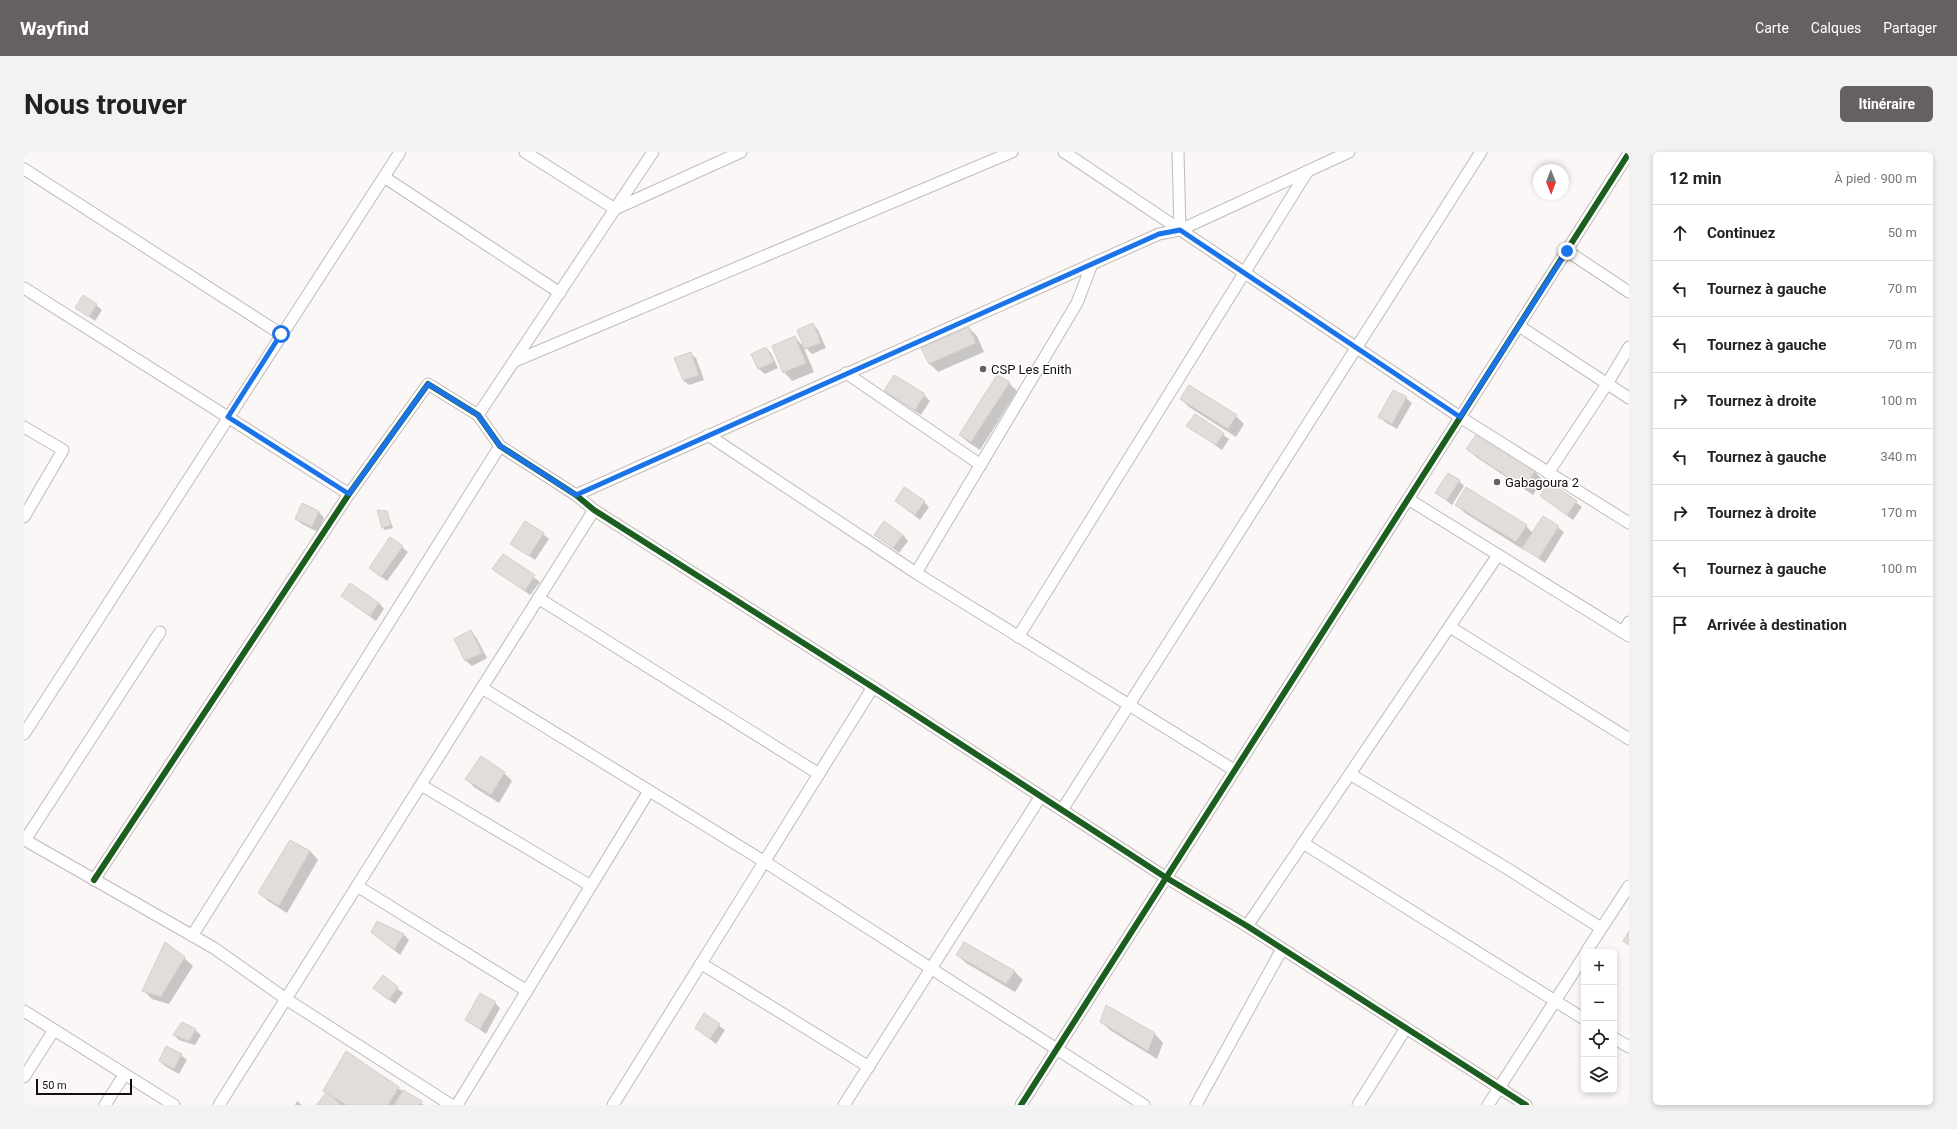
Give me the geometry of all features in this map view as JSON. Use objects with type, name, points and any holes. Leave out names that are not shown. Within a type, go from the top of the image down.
[{"type":"street","points":[[24,734],[400,152]]},
{"type":"street","points":[[525,152],[615,209]]},
{"type":"street","points":[[478,415],[653,152]]},
{"type":"street","points":[[1064,152],[1460,417],[1629,523]]},
{"type":"street","points":[[1178,152],[1180,230]]},
{"type":"street","points":[[576,495],[1159,234],[1180,230],[1349,152]]},
{"type":"street","points":[[1062,810],[1481,152]]},
{"type":"street","points":[[615,209],[736,153]]},
{"type":"street","points":[[515,361],[1009,153]]},
{"type":"street","points":[[1021,1105],[1165,877],[1629,153]]},
{"type":"street","points":[[24,169],[281,334]]},
{"type":"street","points":[[1018,637],[1307,172]]},
{"type":"street","points":[[384,177],[560,293]]},
{"type":"street","points":[[1567,251],[1629,292]]},
{"type":"street","points":[[916,573],[1078,303],[1092,264]]},
{"type":"street","points":[[24,288],[349,494]]},
{"type":"street","points":[[1519,326],[1629,398]]},
{"type":"street","points":[[1548,472],[1607,384],[1629,347]]},
{"type":"street","points":[[846,373],[981,464]]},
{"type":"street","points":[[94,880],[349,494],[428,384],[478,415],[500,446],[576,495],[594,510],[873,687],[1165,877],[1247,926],[1526,1105]]},
{"type":"street","points":[[24,427],[63,450],[24,517]]},
{"type":"street","points":[[708,435],[916,573],[1234,770]]},
{"type":"street","points":[[192,936],[500,446]]},
{"type":"street","points":[[1408,499],[1626,634],[1629,622]]},
{"type":"street","points":[[219,1105],[594,510]]},
{"type":"street","points":[[1247,926],[1498,555]]},
{"type":"street","points":[[538,598],[819,774]]},
{"type":"street","points":[[1450,627],[1629,739]]},
{"type":"street","points":[[160,632],[25,840],[214,948],[286,999],[451,1105]]},
{"type":"street","points":[[613,1105],[873,687]]},
{"type":"street","points":[[482,688],[765,862],[1144,1105]]},
{"type":"street","points":[[1350,774],[1508,869],[1601,928]]},
{"type":"street","points":[[421,785],[591,886]]},
{"type":"street","points":[[457,1105],[650,791]]},
{"type":"street","points":[[844,1105],[1041,796]]},
{"type":"street","points":[[1303,843],[1581,1017]]},
{"type":"street","points":[[358,886],[527,991]]},
{"type":"street","points":[[1588,949],[1629,886]]},
{"type":"street","points":[[1196,1105],[1282,949]]},
{"type":"street","points":[[1488,1105],[1581,961]]},
{"type":"street","points":[[702,964],[869,1067]]},
{"type":"street","points":[[24,1011],[174,1105]]},
{"type":"street","points":[[1358,1105],[1406,1028]]},
{"type":"street","points":[[24,1077],[54,1030]]},
{"type":"street","points":[[1617,1040],[1629,1047]]},
{"type":"street","points":[[105,1105],[124,1075]]},
{"type":"building","points":[[83,295],[97,304],[89,317],[75,308]]},
{"type":"building","points":[[813,323],[821,343],[805,349],[797,330]]},
{"type":"building","points":[[969,327],[976,343],[929,364],[921,348]]},
{"type":"building","points":[[795,336],[806,363],[783,373],[772,346]]},
{"type":"building","points":[[766,347],[774,362],[758,369],[751,354]]},
{"type":"building","points":[[691,352],[699,375],[683,380],[674,358]]},
{"type":"building","points":[[894,375],[925,394],[915,410],[884,391]]},
{"type":"building","points":[[997,375],[1010,382],[971,442],[959,435]]},
{"type":"building","points":[[1189,385],[1237,415],[1228,429],[1180,399]]},
{"type":"building","points":[[1393,390],[1407,397],[1392,424],[1378,417]]},
{"type":"building","points":[[1195,414],[1224,433],[1216,445],[1186,426]]},
{"type":"building","points":[[1478,432],[1535,471],[1524,488],[1466,449]]},
{"type":"building","points":[[1448,473],[1460,480],[1447,500],[1435,493]]},
{"type":"building","points":[[1549,482],[1577,501],[1567,515],[1540,496]]},
{"type":"building","points":[[904,487],[925,501],[915,515],[895,501]]},
{"type":"building","points":[[1466,487],[1527,525],[1516,542],[1455,505]]},
{"type":"building","points":[[302,503],[319,511],[312,527],[295,519]]},
{"type":"building","points":[[377,510],[387,511],[391,525],[382,528]]},
{"type":"building","points":[[1543,516],[1559,526],[1539,558],[1522,548]]},
{"type":"building","points":[[525,521],[544,533],[529,556],[510,544]]},
{"type":"building","points":[[884,521],[903,535],[893,548],[874,535]]},
{"type":"building","points":[[390,537],[403,546],[381,577],[369,568]]},
{"type":"building","points":[[503,554],[535,575],[525,591],[492,569]]},
{"type":"building","points":[[350,583],[379,603],[370,616],[341,596]]},
{"type":"building","points":[[471,630],[482,653],[465,661],[454,639]]},
{"type":"building","points":[[481,756],[505,772],[491,795],[465,779]]},
{"type":"building","points":[[290,840],[310,851],[279,906],[258,893]]},
{"type":"building","points":[[377,921],[404,934],[394,950],[371,932]]},
{"type":"building","points":[[1629,931],[1629,945],[1623,941]]},
{"type":"building","points":[[165,942],[185,957],[161,997],[142,991]]},
{"type":"building","points":[[964,942],[1015,971],[1006,984],[956,955]]},
{"type":"building","points":[[383,975],[398,987],[389,1000],[373,988]]},
{"type":"building","points":[[480,993],[496,1002],[480,1029],[465,1020]]},
{"type":"building","points":[[1106,1005],[1155,1033],[1148,1051],[1100,1022]]},
{"type":"building","points":[[704,1013],[720,1024],[710,1039],[695,1028]]},
{"type":"building","points":[[182,1022],[196,1029],[189,1041],[173,1035]]},
{"type":"building","points":[[166,1046],[182,1054],[174,1069],[159,1061]]},
{"type":"building","points":[[346,1051],[399,1087],[388,1105],[347,1105],[323,1091]]},
{"type":"building","points":[[403,1090],[422,1101],[419,1105],[394,1105]]},
{"type":"building","points":[[327,1092],[341,1105],[316,1105]]},
{"type":"cycle path","points":[[1021,1105],[1629,153]]},
{"type":"cycle path","points":[[94,880],[349,494],[428,384],[478,415],[500,446],[576,495],[594,510],[882,693],[1165,877],[1247,926],[1526,1105]]},
{"type":"place","name":"CSP Les Enith","points":[[983,369]]},
{"type":"place","name":"Gabagoura 2","points":[[1497,482]]},
{"type":"route","points":[[281,334],[228,417],[349,494],[428,384],[478,415],[500,446],[576,495],[1159,234],[1180,230],[1460,417],[1567,251]]}]
